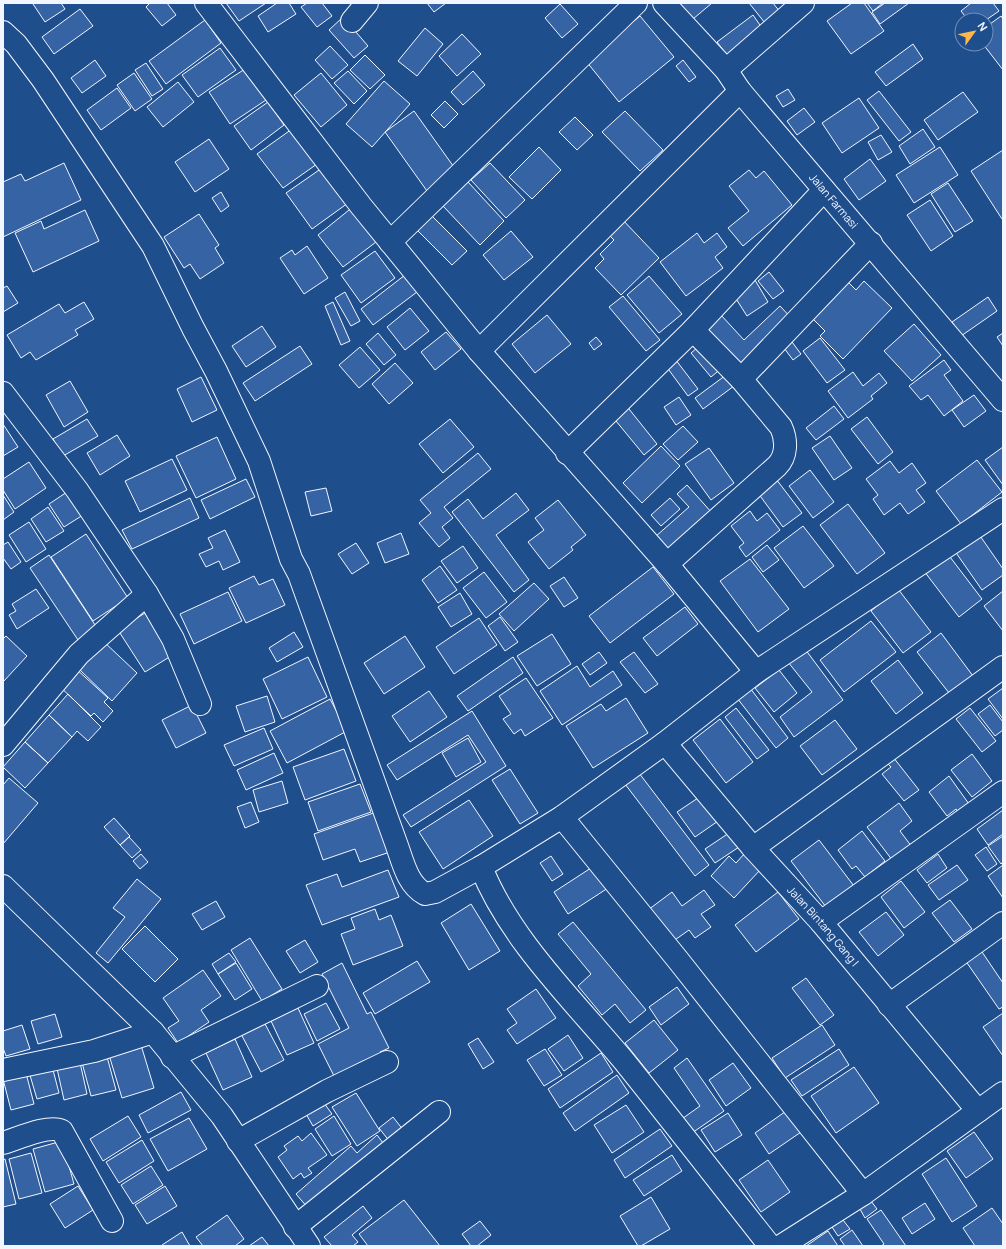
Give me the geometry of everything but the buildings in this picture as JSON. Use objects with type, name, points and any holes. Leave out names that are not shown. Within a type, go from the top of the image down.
[{"type":"street","points":[[206,3],[390,242],[479,351],[567,453],[667,564],[756,672]]},
{"type":"street","points":[[352,21],[367,3]]},
{"type":"street","points":[[390,242],[636,3]]},
{"type":"street","name":"Jalan Farmasi","points":[[664,3],[726,70],[740,91],[871,243],[1003,400]]},
{"type":"street","points":[[726,70],[803,3]]},
{"type":"street","points":[[3,32],[16,44],[44,80],[153,246],[216,371],[259,461],[289,552],[300,574],[411,883],[417,890],[425,894],[435,892],[481,867],[562,817],[665,743],[756,672],[1003,509]]},
{"type":"street","points":[[479,351],[740,91]]},
{"type":"street","points":[[567,453],[693,330],[824,190]]},
{"type":"street","points":[[741,379],[871,243]]},
{"type":"street","points":[[667,564],[782,461],[785,454],[785,442],[781,427],[741,379],[693,330]]},
{"type":"street","points":[[3,394],[77,490],[147,594],[173,639],[200,704]]},
{"type":"street","points":[[3,745],[79,654],[147,594]]},
{"type":"street","points":[[753,848],[1003,667]]},
{"type":"street","name":"Jalan Bintang Gang I","points":[[665,743],[753,848],[821,922],[978,1111]]},
{"type":"street","points":[[821,922],[1003,792]]},
{"type":"street","points":[[562,817],[678,960],[863,1194]]},
{"type":"street","points":[[481,867],[487,881],[519,935],[628,1067],[770,1246]]},
{"type":"street","points":[[3,886],[152,1032],[222,1116],[309,1246]]},
{"type":"street","points":[[889,1005],[1003,923]]},
{"type":"street","points":[[172,1057],[317,986]]},
{"type":"street","points":[[3,1070],[94,1051],[152,1032]]},
{"type":"street","points":[[238,1140],[327,1091],[387,1062]]},
{"type":"street","points":[[781,1246],[863,1194],[1003,1093]]},
{"type":"street","points":[[295,1227],[439,1112]]},
{"type":"street","points":[[3,1143],[47,1129],[57,1128],[62,1131],[112,1221]]}]
